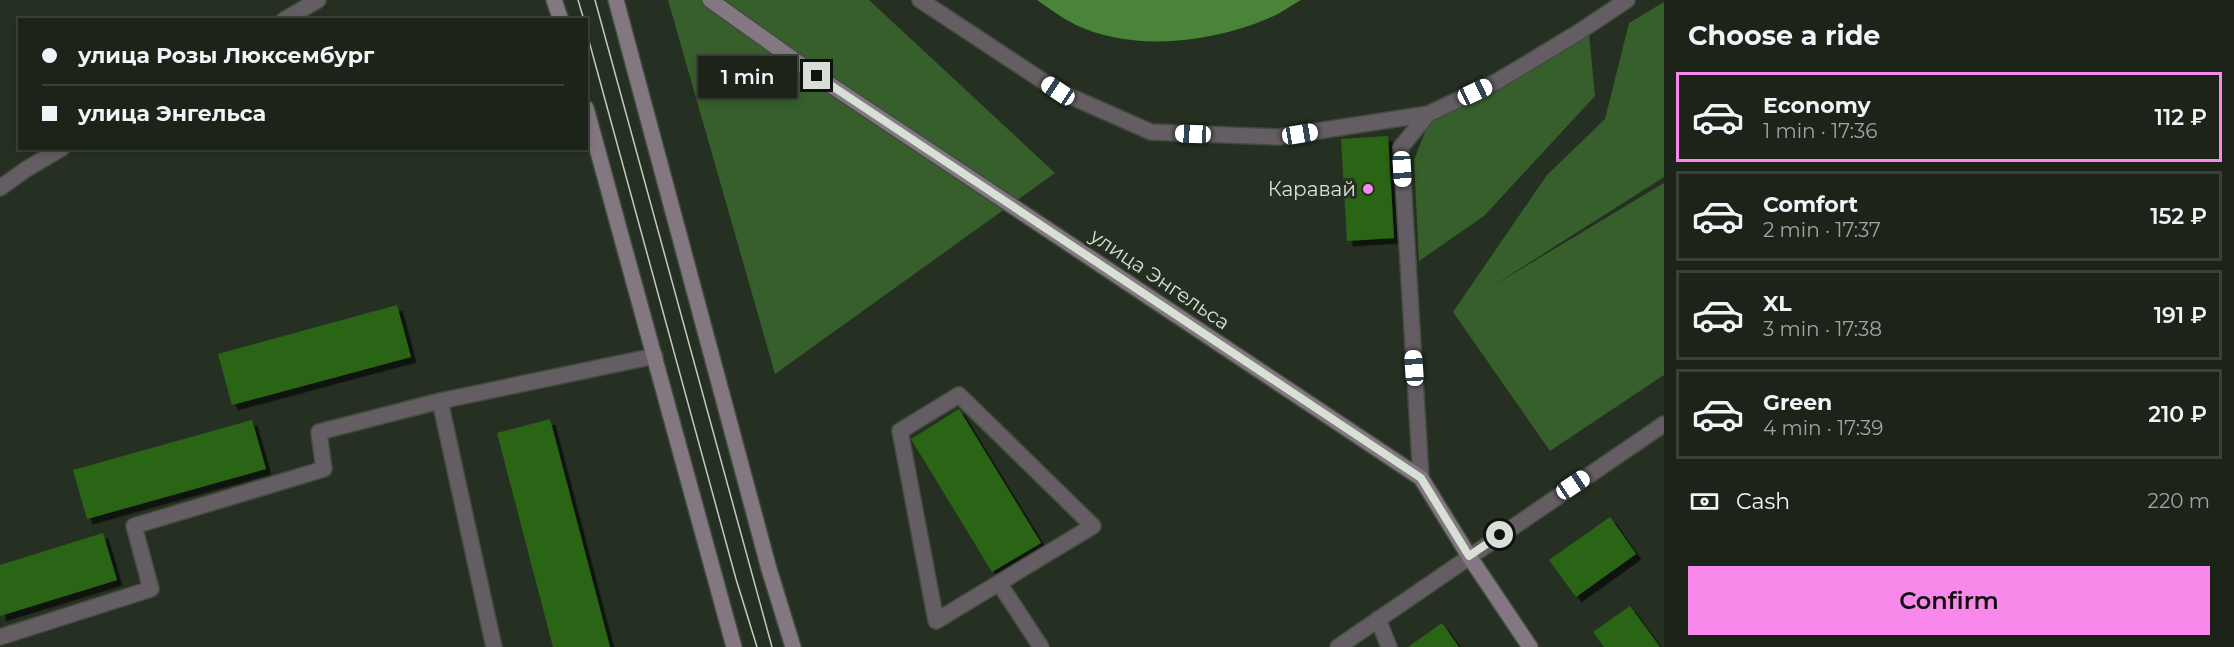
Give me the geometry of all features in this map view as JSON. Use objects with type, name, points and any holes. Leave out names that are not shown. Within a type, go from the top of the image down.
[{"type":"main road","points":[[554,0],[560,18]]},
{"type":"main road","points":[[616,0],[766,557],[793,647]]},
{"type":"main road","name":"улица Энгельса","points":[[710,0],[817,76],[1421,478],[1469,556],[1530,647]]},
{"type":"main road","points":[[588,115],[734,647]]},
{"type":"street","points":[[287,18],[318,0]]},
{"type":"street","points":[[920,0],[1058,91],[1151,132],[1279,137],[1428,114],[1496,82],[1627,0]]},
{"type":"street","points":[[1421,478],[1404,303],[1401,147],[1428,114]]},
{"type":"street","points":[[0,188],[59,150]]},
{"type":"street","points":[[0,637],[151,589],[134,526],[324,469],[319,432],[440,401],[655,356]]},
{"type":"street","points":[[959,395],[1093,526],[999,583],[936,621],[900,430],[959,395]]},
{"type":"street","points":[[440,401],[494,647]]},
{"type":"street","points":[[1338,647],[1664,424]]},
{"type":"street","points":[[999,583],[1041,647]]},
{"type":"street","points":[[1378,619],[1389,647]]},
{"type":"shaded area","points":[[668,0],[869,0],[1055,173],[775,374]]},
{"type":"shaded area","points":[[1037,0],[1301,0],[1273,16],[1246,27],[1198,38],[1147,41],[1122,39],[1076,25]]},
{"type":"shaded area","points":[[1664,2],[1664,177],[1491,287],[1664,183],[1664,375],[1550,451],[1453,312],[1547,175],[1605,119],[1629,23]]},
{"type":"shaded area","points":[[1589,34],[1595,96],[1484,216],[1419,261],[1414,160],[1433,112]]},
{"type":"building","name":"Каравай","points":[[1388,136],[1394,238],[1347,241],[1341,139]]},
{"type":"building","points":[[397,305],[411,357],[232,405],[218,354]]},
{"type":"building","points":[[959,409],[1041,543],[992,572],[911,439]]},
{"type":"building","points":[[550,419],[610,647],[553,647],[497,433]]},
{"type":"building","points":[[252,420],[266,469],[87,519],[73,470]]},
{"type":"building","points":[[1610,517],[1636,554],[1576,597],[1549,560]]},
{"type":"building","points":[[103,533],[117,580],[0,616],[0,565]]},
{"type":"building","points":[[1630,606],[1660,647],[1604,647],[1593,632]]},
{"type":"building","points":[[1442,623],[1459,647],[1408,647]]},
{"type":"tram line","points":[[578,0],[583,18]]},
{"type":"tram line","points":[[595,0],[772,647]]},
{"type":"tram line","points":[[588,37],[736,579],[757,647]]},
{"type":"place","name":"Каравай","points":[[1368,189]]},
{"type":"route","points":[[817,76],[1421,478],[1469,556],[1500,535]]}]
